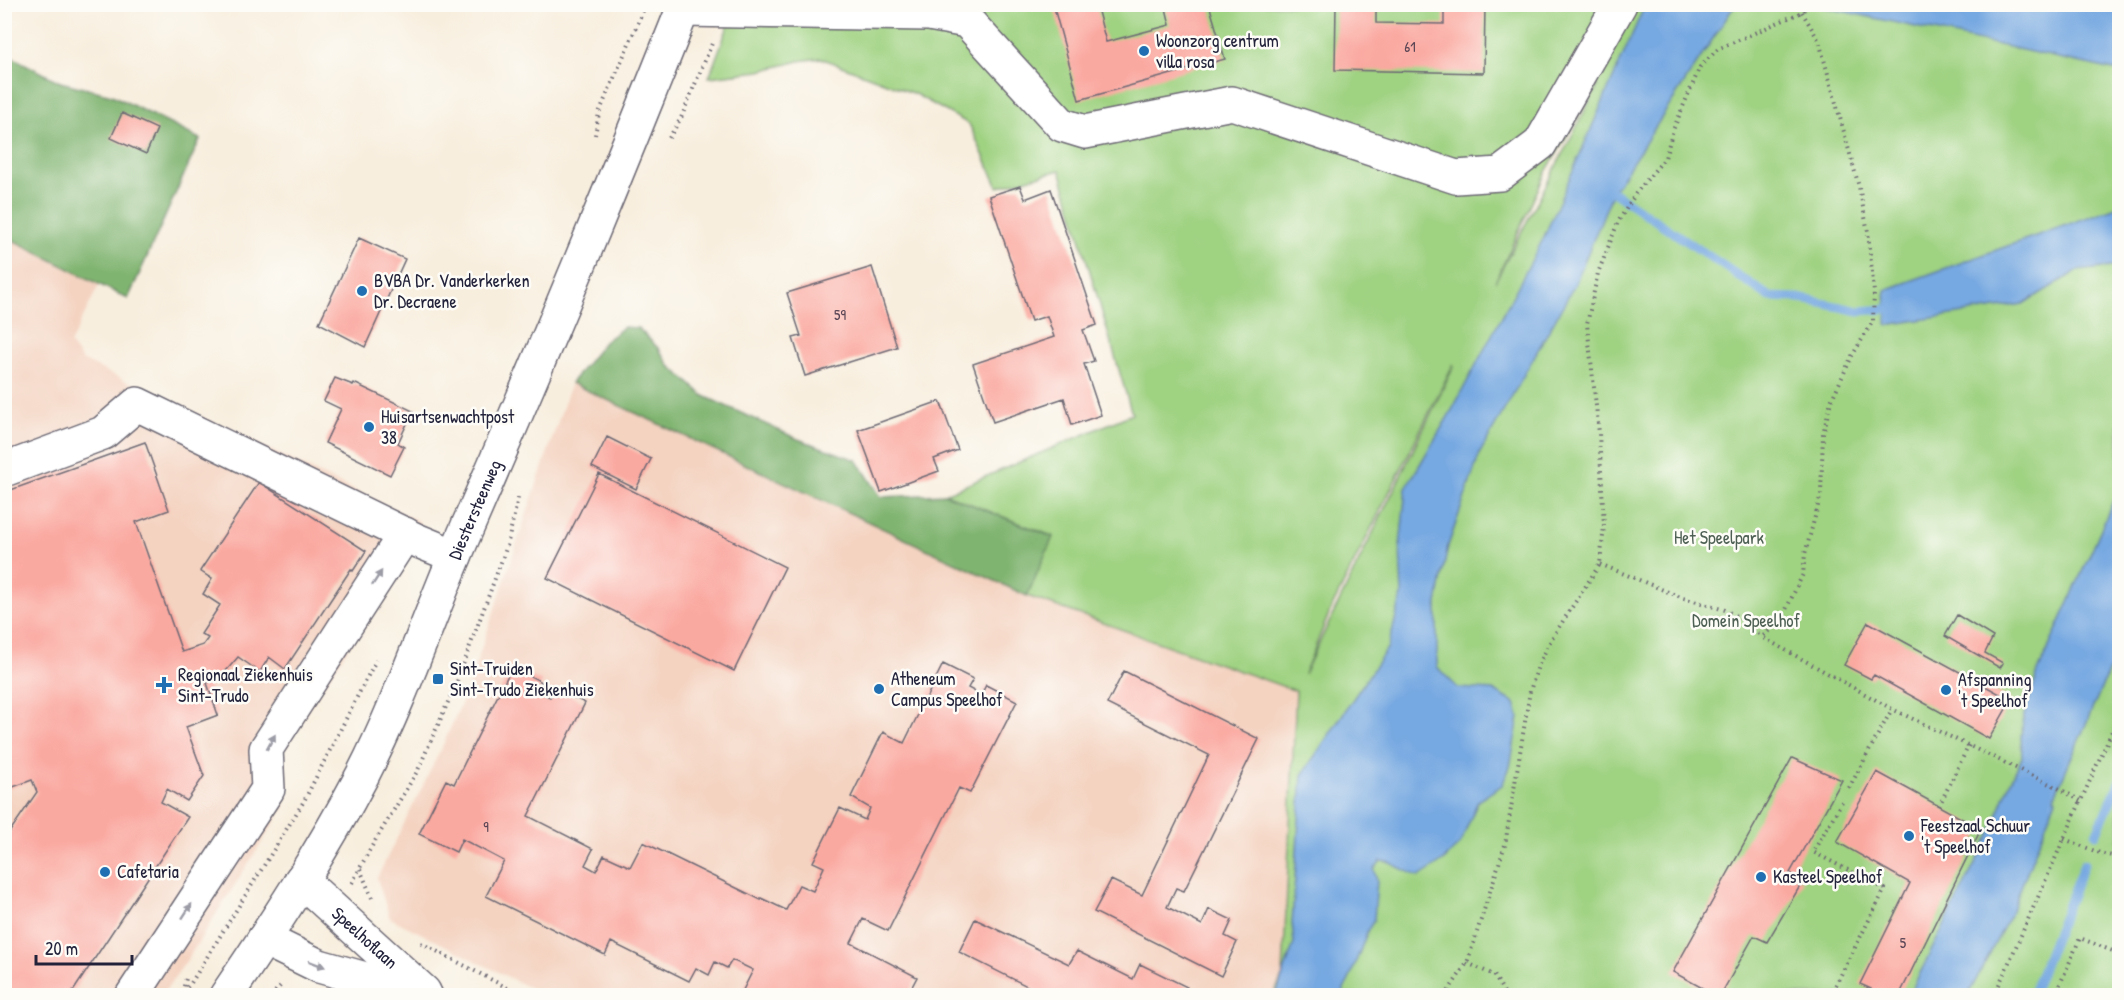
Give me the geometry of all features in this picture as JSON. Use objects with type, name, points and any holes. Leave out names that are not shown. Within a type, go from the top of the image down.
[{"type":"main road","points":[[684,7],[929,14],[967,21],[1062,124],[1085,132],[1232,103],[1456,177],[1500,174],[1540,144],[1620,4]]},
{"type":"main road","name":"Diestersteenweg","points":[[226,996],[301,880],[362,776],[422,640],[684,7]]},
{"type":"main road","points":[[4,470],[103,433],[137,404],[455,556]]},
{"type":"main road","points":[[132,996],[268,789],[266,749],[405,534]]},
{"type":"main road","name":"Speelhoflaan","points":[[301,880],[427,996]]},
{"type":"main road","name":"Speelhoflaan","points":[[264,939],[319,966],[427,996]]},
{"type":"path","points":[[1445,996],[1467,963],[1505,845],[1530,691],[1538,666],[1552,638],[1600,564],[1604,526],[1599,433],[1587,324],[1598,273],[1618,222],[1636,193],[1665,158],[1673,130],[1700,67],[1718,49],[1802,12],[1809,5]]},
{"type":"path","points":[[1762,637],[1781,620],[1803,574],[1805,554],[1821,494],[1823,434],[1831,401],[1852,356],[1873,321],[1874,292],[1868,232],[1859,187],[1819,41],[1802,12]]},
{"type":"path","points":[[1600,564],[1683,598],[1725,610],[1742,619],[1762,637],[1892,709],[2081,801]]},
{"type":"path","points":[[1849,788],[1892,709]]},
{"type":"path","points":[[1994,996],[2120,713]]},
{"type":"path","points":[[1939,806],[1969,746]]},
{"type":"path","points":[[260,800],[271,808],[304,801],[338,816]]},
{"type":"path","points":[[1830,996],[1885,889],[1813,852],[1843,800]]},
{"type":"path","points":[[2064,839],[2120,858]]},
{"type":"path","points":[[2055,996],[2080,938],[2120,954]]},
{"type":"path","points":[[416,940],[523,996]]},
{"type":"path","points":[[1467,963],[1494,975],[1506,996]]},
{"type":"shaded area","name":"Regionaal Ziekenhuis Sint-Trudo","points":[[4,236],[99,285],[70,344],[82,360],[420,522],[371,613],[277,757],[285,806],[187,960],[162,995],[5,995]]},
{"type":"shaded area","name":"Atheneum Campus Speelhof","points":[[571,383],[1027,596],[1296,691],[1283,975],[1273,995],[544,995],[390,918],[377,878],[443,745],[468,688]]},
{"type":"green space","name":"Domein Speelhof","points":[[736,5],[2119,5],[2119,995],[1273,995],[1283,975],[1296,691],[1027,596],[1052,536],[945,494],[1132,414],[1060,170],[998,187],[969,124],[915,94],[821,58],[760,71],[709,77]],"holes":[[[1598,86],[1495,282],[1547,170]],[[1454,366],[1304,674],[1331,609]]]},
{"type":"green space","points":[[4,53],[60,82],[112,95],[200,139],[128,299],[5,236]]},
{"type":"green space","points":[[624,327],[638,328],[658,348],[669,365],[704,396],[798,439],[857,460],[881,497],[945,494],[1053,537],[1027,596],[571,383],[604,342]]},
{"type":"water","points":[[1645,5],[1735,5],[1613,192],[1575,284],[1480,453],[1448,546],[1437,603],[1437,667],[1458,688],[1493,690],[1515,703],[1519,717],[1510,767],[1502,785],[1478,801],[1460,844],[1443,861],[1419,877],[1388,862],[1381,861],[1374,869],[1377,881],[1374,920],[1341,995],[1276,995],[1294,943],[1292,923],[1302,775],[1388,647],[1402,595],[1400,546],[1406,488],[1452,410],[1543,239]]},
{"type":"water","points":[[1814,5],[2119,5],[2119,71]]},
{"type":"water","points":[[2119,206],[2119,266],[2077,271],[2023,304],[1887,325],[1885,290]]},
{"type":"water","points":[[2119,488],[2119,647],[2054,798],[2056,799],[2010,915],[1968,995],[1909,995],[1990,834],[2022,757],[2021,736],[2024,715],[2038,672]]},
{"type":"building","name":"Woonzorg centrum villa rosa","points":[[1053,4],[1096,4],[1106,42],[1170,25],[1165,4],[1209,4],[1225,59],[1079,100]]},
{"type":"building","points":[[1336,4],[1376,4],[1376,23],[1444,24],[1444,4],[1485,4],[1484,73],[1335,70]]},
{"type":"building","points":[[122,113],[157,129],[146,154],[111,138]]},
{"type":"building","points":[[1020,186],[1025,199],[1051,189],[1097,325],[1083,330],[1094,361],[1084,364],[1101,415],[1072,425],[1064,398],[993,422],[973,364],[1054,337],[1047,316],[1031,321],[989,196]]},
{"type":"building","name":"BVBA Dr. Vanderkerken Dr. Decraene","points":[[359,238],[405,259],[365,347],[319,323]]},
{"type":"building","points":[[872,267],[897,347],[805,376],[793,338],[801,336],[787,293]]},
{"type":"building","name":"Huisartsenwachtpost 38","points":[[335,378],[353,385],[354,383],[413,411],[398,443],[404,447],[390,475],[325,443],[341,409],[324,401]]},
{"type":"building","points":[[940,401],[958,450],[934,459],[939,471],[881,492],[858,430]]},
{"type":"building","points":[[607,437],[651,459],[636,489],[592,467]]},
{"type":"building","points":[[145,442],[169,510],[136,522],[182,652],[203,645],[208,638],[201,634],[220,605],[203,594],[212,579],[200,571],[259,482],[366,551],[353,571],[351,569],[285,669],[269,657],[260,672],[238,657],[226,671],[207,683],[218,715],[186,727],[204,776],[187,801],[167,789],[161,802],[188,817],[70,996],[4,996],[4,840],[37,792],[32,780],[5,790],[5,492]]},
{"type":"building","points":[[599,474],[785,567],[734,671],[547,578]]},
{"type":"building","points":[[1957,615],[1993,637],[1985,653],[2003,663],[2000,668],[1945,636]]},
{"type":"building","name":"Afspanning 't Speelhof","points":[[1868,622],[2011,700],[1989,739],[1874,675],[1871,679],[1844,665]]},
{"type":"building","points":[[943,664],[973,679],[968,688],[981,695],[986,685],[1017,701],[970,793],[959,788],[888,931],[863,919],[851,943],[917,977],[907,996],[740,996],[753,970],[732,960],[727,968],[715,962],[709,975],[696,968],[689,981],[611,942],[605,955],[486,896],[504,861],[462,839],[456,852],[419,834],[446,780],[454,784],[512,667],[542,682],[537,691],[550,697],[555,688],[585,703],[528,816],[593,849],[585,865],[596,871],[604,855],[630,867],[643,842],[786,910],[799,885],[813,891],[824,867],[813,862],[840,808],[865,820],[870,808],[851,797],[883,732],[904,743]]},
{"type":"building","points":[[1124,671],[1259,739],[1184,891],[1176,888],[1167,907],[1202,925],[1209,909],[1232,920],[1225,936],[1237,942],[1221,976],[1094,912],[1111,880],[1142,895],[1209,755],[1107,704]]},
{"type":"building","name":"Kasteel Speelhof","points":[[1792,758],[1842,780],[1790,873],[1803,881],[1767,942],[1754,936],[1720,996],[1717,996],[1673,972]]},
{"type":"building","name":"Feestzaal Schuur 't Speelhof","points":[[1877,772],[1981,829],[1899,996],[1868,996],[1871,989],[1860,984],[1910,883],[1837,842]]},
{"type":"building","points":[[975,919],[1069,964],[1077,951],[1133,979],[1140,964],[1187,987],[1183,996],[1047,996],[959,952]]},
{"type":"waterway","points":[[1613,192],[1770,297],[1798,298],[1859,311],[1887,309]]},
{"type":"waterway","points":[[2096,834],[2120,781]]},
{"type":"waterway","points":[[2032,996],[2084,864]]},
{"type":"place","name":"Woonzorg centrum villa rosa","points":[[1144,51]]},
{"type":"place","name":"BVBA Dr. Vanderkerken Dr. Decraene","points":[[362,291]]},
{"type":"place","name":"Huisartsenwachtpost 38","points":[[369,427]]},
{"type":"place","name":"Sint-Truiden Sint-Trudo Ziekenhuis","points":[[438,679]]},
{"type":"place","name":"Regionaal Ziekenhuis Sint-Trudo","points":[[164,685]]},
{"type":"place","name":"Atheneum Campus Speelhof","points":[[879,689]]},
{"type":"place","name":"Afspanning 't Speelhof","points":[[1946,690]]},
{"type":"place","name":"Feestzaal Schuur 't Speelhof","points":[[1909,836]]},
{"type":"place","name":"Cafetaria","points":[[105,872]]},
{"type":"place","name":"Kasteel Speelhof","points":[[1761,877]]},
{"type":"park label","name":"Het Speelpark","points":[[1719,538]]}]
